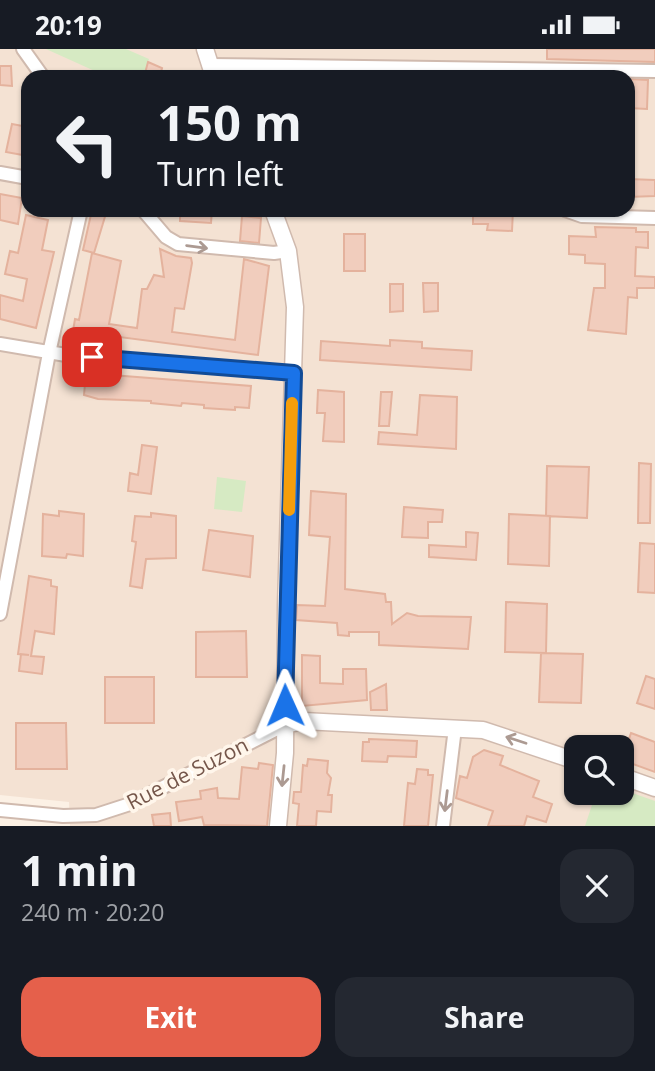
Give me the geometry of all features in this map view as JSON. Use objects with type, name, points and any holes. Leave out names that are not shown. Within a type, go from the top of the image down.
[{"type":"street","points":[[23,49],[38,70]]},
{"type":"street","points":[[210,64],[445,70]]},
{"type":"street","points":[[635,71],[655,71]]},
{"type":"street","points":[[0,173],[21,177]]},
{"type":"street","points":[[0,614],[49,353],[79,217]]},
{"type":"street","points":[[150,217],[166,237],[178,244],[274,254],[288,251]]},
{"type":"street","points":[[276,217],[288,251],[295,307],[285,726],[278,826]]},
{"type":"street","points":[[618,217],[655,218]]},
{"type":"street","points":[[0,344],[49,353],[294,373]]},
{"type":"street","name":"Rue de Suzon","points":[[0,810],[63,816],[96,815],[130,804],[285,726],[303,721],[455,728],[512,738],[564,757]]},
{"type":"street","points":[[443,826],[455,728]]},
{"type":"street","points":[[634,781],[655,788]]},
{"type":"shaded area","points":[[0,49],[655,49],[655,826],[70,826],[69,802],[0,795]]},
{"type":"green space","points":[[46,49],[126,49],[149,59],[146,70],[92,70]]},
{"type":"green space","points":[[217,477],[246,481],[242,512],[214,509]]},
{"type":"green space","points":[[634,794],[655,801],[655,826],[585,826],[592,805],[634,805]]},
{"type":"building","points":[[547,49],[655,49],[655,62],[547,59]]},
{"type":"building","points":[[148,62],[162,68],[162,70],[146,70]]},
{"type":"building","points":[[0,66],[11,66],[12,86],[0,85]]},
{"type":"building","points":[[635,79],[648,80],[647,109],[635,108]]},
{"type":"building","points":[[12,124],[21,126],[21,155],[6,152]]},
{"type":"building","points":[[635,179],[655,180],[655,196],[635,197]]},
{"type":"building","points":[[0,194],[21,198],[18,224],[0,220]]},
{"type":"building","points":[[26,217],[48,220],[42,250],[54,252],[36,328],[0,319],[0,295],[23,301],[27,279],[5,274],[10,251],[18,253]]},
{"type":"building","points":[[90,217],[105,217],[94,253],[83,250]]},
{"type":"building","points":[[180,217],[211,217],[211,223],[180,221]]},
{"type":"building","points":[[242,217],[261,218],[259,243],[240,241]]},
{"type":"building","points":[[473,217],[513,217],[512,231],[487,230],[488,224],[473,224]]},
{"type":"building","points":[[595,227],[636,228],[636,232],[648,232],[648,248],[636,247],[635,276],[655,277],[655,288],[637,288],[637,298],[628,297],[626,334],[588,330],[594,288],[605,288],[605,264],[585,263],[585,255],[569,254],[569,236],[596,237]]},
{"type":"building","points":[[344,234],[365,234],[365,271],[344,271]]},
{"type":"building","points":[[160,249],[176,256],[191,258],[192,263],[184,309],[175,308],[172,332],[235,340],[244,259],[269,266],[258,355],[73,331],[75,319],[79,320],[92,253],[121,261],[109,324],[137,328],[142,289],[147,289],[154,275],[164,277]]},
{"type":"building","points":[[423,283],[438,283],[438,311],[424,312]]},
{"type":"building","points":[[390,284],[403,284],[403,311],[390,312]]},
{"type":"building","points":[[390,340],[422,342],[422,348],[472,351],[471,370],[320,360],[321,341],[390,346]]},
{"type":"building","points":[[86,373],[251,386],[249,408],[235,407],[235,410],[182,403],[181,406],[151,401],[98,399],[84,395]]},
{"type":"building","points":[[318,390],[344,392],[344,442],[323,441],[325,413],[317,413]]},
{"type":"building","points":[[381,392],[392,392],[389,426],[379,426]]},
{"type":"building","points":[[420,395],[457,397],[456,449],[378,444],[379,432],[417,435]]},
{"type":"building","points":[[142,445],[157,447],[151,494],[128,491],[130,473],[138,475]]},
{"type":"building","points":[[639,463],[651,464],[650,523],[638,523]]},
{"type":"building","points":[[547,466],[589,467],[587,518],[546,516]]},
{"type":"building","points":[[311,491],[346,494],[345,589],[385,594],[386,602],[391,602],[392,624],[407,613],[418,616],[471,617],[468,649],[379,645],[379,632],[349,632],[349,636],[338,635],[337,623],[296,620],[297,605],[325,606],[330,537],[309,535]]},
{"type":"building","points":[[404,507],[443,510],[442,522],[428,522],[428,538],[402,537]]},
{"type":"building","points":[[59,511],[84,514],[83,556],[42,556],[43,514],[59,516]]},
{"type":"building","points":[[151,513],[176,516],[176,558],[146,559],[142,588],[130,586],[136,542],[132,541],[135,516],[151,517]]},
{"type":"building","points":[[509,514],[550,516],[549,566],[508,564]]},
{"type":"building","points":[[209,530],[253,536],[250,577],[203,570]]},
{"type":"building","points":[[466,532],[478,533],[476,560],[429,557],[429,545],[466,547]]},
{"type":"building","points":[[640,543],[655,544],[655,593],[638,592]]},
{"type":"building","points":[[29,576],[51,580],[51,586],[57,587],[54,634],[35,631],[31,656],[44,657],[42,674],[19,671],[21,654],[18,654]]},
{"type":"building","points":[[506,602],[547,604],[546,653],[505,652]]},
{"type":"building","points":[[246,631],[247,677],[196,677],[196,632]]},
{"type":"building","points":[[541,653],[583,654],[581,703],[539,702]]},
{"type":"building","points":[[302,655],[320,656],[320,683],[343,684],[343,669],[366,669],[367,700],[302,706]]},
{"type":"building","points":[[646,676],[655,679],[655,709],[637,703]]},
{"type":"building","points":[[105,677],[154,677],[154,723],[105,723]]},
{"type":"building","points":[[386,684],[387,710],[371,710],[370,692]]},
{"type":"building","points":[[16,723],[66,723],[67,769],[16,769]]},
{"type":"building","points":[[631,733],[655,742],[655,772],[634,764],[634,735]]},
{"type":"building","points":[[369,739],[417,741],[416,757],[388,756],[387,762],[362,761],[363,742],[369,742]]},
{"type":"building","points":[[484,750],[503,756],[500,765],[539,781],[533,797],[552,804],[546,822],[527,816],[524,826],[488,826],[493,811],[456,798],[460,776],[467,778],[473,757]]},
{"type":"building","points":[[308,759],[328,761],[331,812],[317,811],[316,826],[297,826],[299,804],[293,803],[294,792],[301,792],[303,765],[307,766]]},
{"type":"building","points":[[259,763],[273,765],[267,826],[204,825],[202,817],[179,821],[176,802],[201,799],[200,791],[217,788],[218,798],[239,799],[242,767],[258,769]]},
{"type":"building","points":[[417,769],[428,770],[428,775],[433,775],[428,826],[404,826],[408,783],[415,784]]},
{"type":"building","points":[[170,813],[171,826],[154,826],[152,815]]},
{"type":"slow traffic","points":[[289,510],[292,403]]},
{"type":"route","points":[[92,357],[294,373],[285,705]]}]
